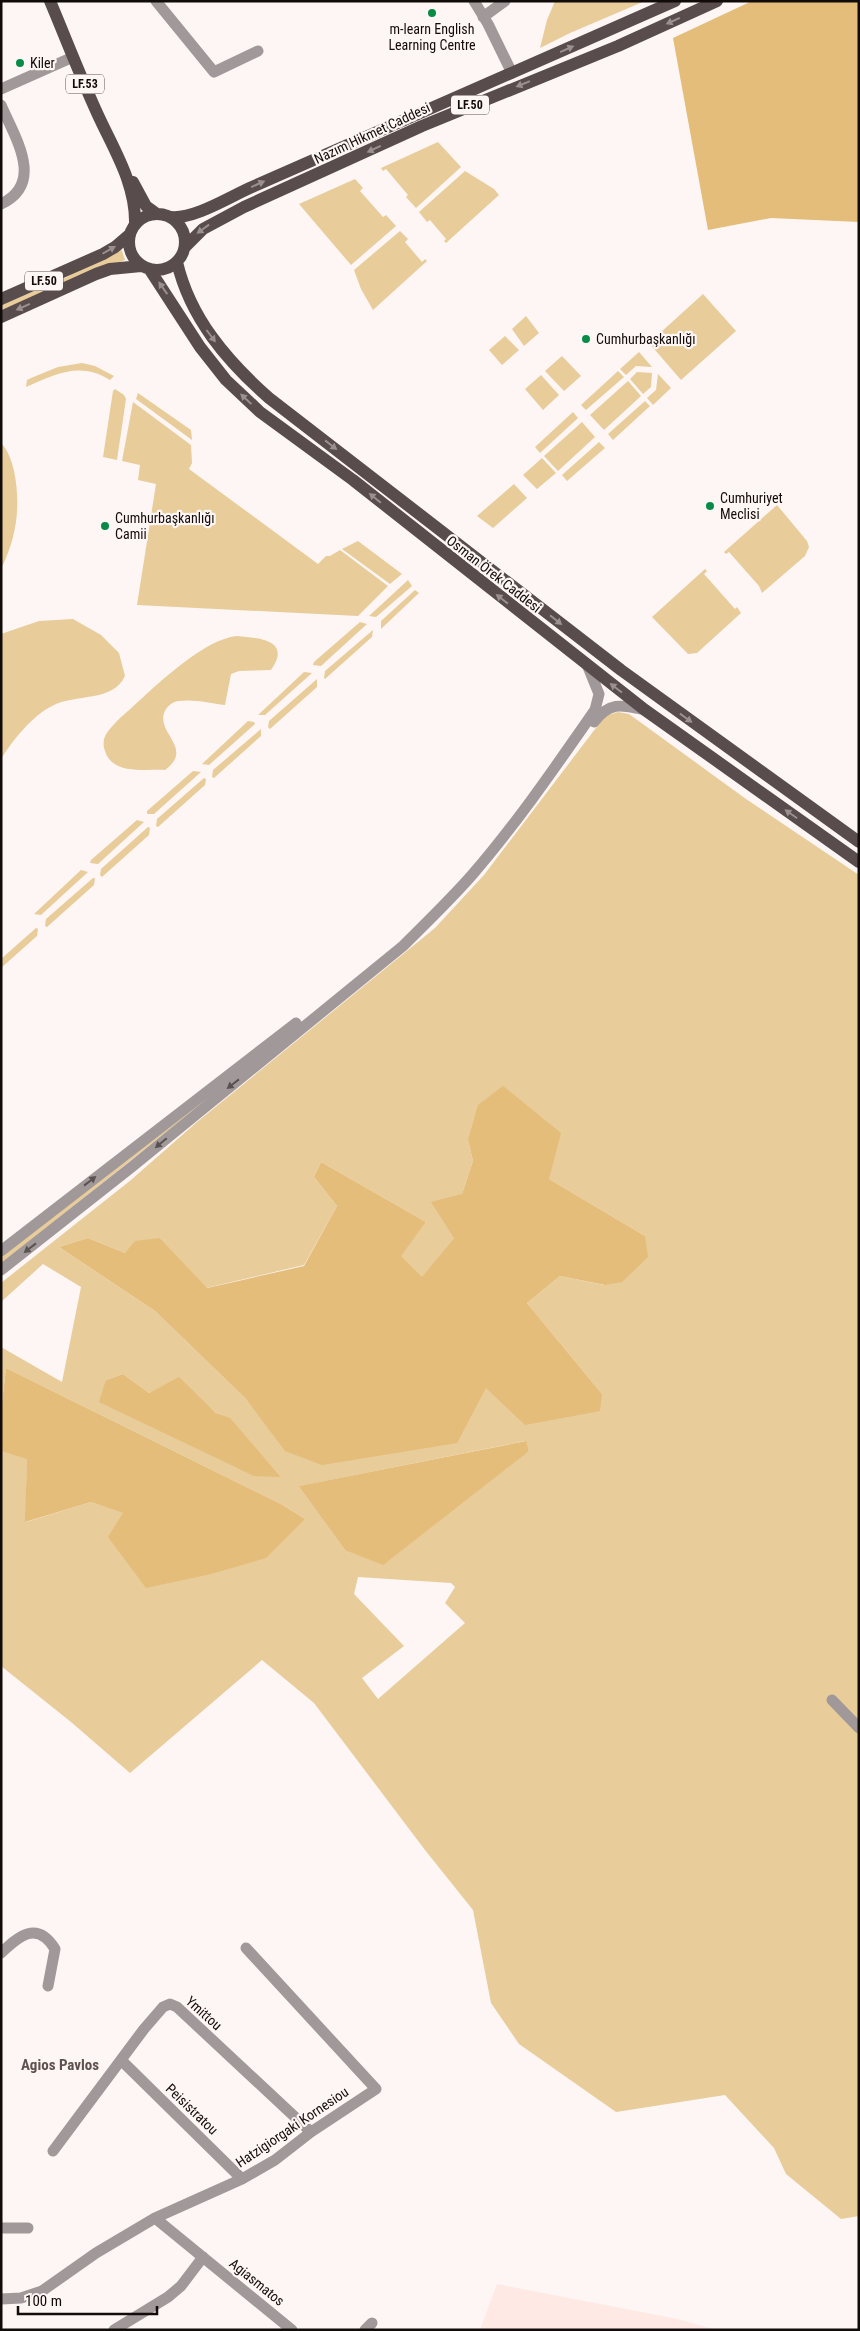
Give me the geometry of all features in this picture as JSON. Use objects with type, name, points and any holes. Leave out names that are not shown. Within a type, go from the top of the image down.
[{"type":"main road","name":"LF.53","points":[[50,1],[98,114],[123,166],[146,206],[157,214]]},
{"type":"main road","name":"Nazım Hikmet Caddesi","points":[[171,218],[183,218],[676,1]]},
{"type":"main road","name":"Nazım Hikmet Caddesi","points":[[185,247],[203,229],[225,216],[422,126],[618,46],[717,1]]},
{"type":"main road","name":"LF.53","points":[[123,166],[135,212],[132,229]]},
{"type":"main road","points":[[157,214],[177,222],[184,234],[185,247],[177,262]]},
{"type":"main road","name":"LF.50","points":[[1,299],[103,254],[115,247],[145,216],[157,214]]},
{"type":"main road","points":[[132,229],[129,249],[136,262],[145,268]]},
{"type":"main road","name":"LF.50","points":[[1,317],[110,269],[145,268],[164,270],[177,262]]},
{"type":"main road","name":"Osman Örek Caddesi","points":[[177,262],[181,278],[206,330],[226,357],[269,398],[621,670],[859,842]]},
{"type":"main road","name":"Osman Örek Caddesi","points":[[145,268],[200,348],[226,380],[260,412],[353,480],[645,710],[859,862]]},
{"type":"street","points":[[156,1],[214,72],[258,51]]},
{"type":"street","points":[[474,1],[488,24],[512,73]]},
{"type":"street","points":[[483,17],[505,1]]},
{"type":"street","points":[[1,90],[73,57]]},
{"type":"street","points":[[1,105],[24,159],[25,176],[19,190],[1,204]]},
{"type":"street","points":[[543,783],[595,710],[599,694],[588,667]]},
{"type":"street","points":[[1,1270],[403,946],[472,874],[600,713],[614,706],[645,710]]},
{"type":"street","points":[[1,1251],[426,923]]},
{"type":"street","points":[[832,1700],[859,1728]]},
{"type":"street","points":[[4,1945],[32,1932],[50,1941],[55,1949],[48,1986]]},
{"type":"street","name":"Hatzigiorgaki Kornesiou","points":[[1,2299],[21,2298],[42,2291],[96,2253],[155,2218],[242,2179],[275,2160],[311,2132],[376,2089],[246,1948]]},
{"type":"street","name":"Ymittou","points":[[54,2150],[144,2029],[163,2008],[170,2004],[184,2014],[311,2132]]},
{"type":"street","name":"Peisistratou","points":[[121,2060],[242,2179]]},
{"type":"street","name":"Agiasmatos","points":[[155,2218],[292,2330]]},
{"type":"street","points":[[1,2228],[28,2228]]},
{"type":"street","points":[[114,2330],[168,2297],[181,2286],[203,2256]]},
{"type":"shaded area","points":[[555,1],[645,1],[540,48],[547,20]]},
{"type":"shaded area","points":[[752,1],[859,1],[859,222],[771,218],[708,230],[673,38]]},
{"type":"shaded area","points":[[438,142],[461,167],[416,208],[406,197],[408,195],[386,169],[383,171],[381,168]]},
{"type":"shaded area","points":[[465,171],[494,189],[499,195],[446,243],[444,241],[446,239],[430,220],[427,222],[419,212]]},
{"type":"shaded area","points":[[355,179],[363,188],[360,191],[383,217],[386,215],[396,226],[351,265],[299,204]]},
{"type":"shaded area","points":[[400,231],[408,239],[405,242],[422,262],[425,259],[427,261],[373,310],[361,289],[354,270]]},
{"type":"shaded area","points":[[121,248],[125,260],[1,310],[1,305],[65,278]]},
{"type":"shaded area","points":[[703,294],[736,331],[681,380],[649,343]]},
{"type":"shaded area","points":[[526,316],[539,333],[524,346],[512,329]]},
{"type":"shaded area","points":[[505,336],[519,350],[502,365],[489,350]]},
{"type":"shaded area","points":[[639,352],[652,367],[636,366],[626,375],[620,369]]},
{"type":"shaded area","points":[[562,356],[581,376],[564,391],[545,371]]},
{"type":"shaded area","points":[[82,363],[95,366],[114,376],[110,380],[99,374],[78,370],[58,374],[26,387],[27,380],[31,378],[58,367]]},
{"type":"shaded area","points":[[618,371],[624,377],[586,410],[581,405]]},
{"type":"shaded area","points":[[637,372],[652,373],[651,387],[643,394],[630,379]]},
{"type":"shaded area","points":[[658,374],[671,388],[653,405],[647,398],[656,390]]},
{"type":"shaded area","points":[[541,375],[559,395],[543,410],[525,389]]},
{"type":"shaded area","points":[[628,381],[641,396],[604,430],[590,415]]},
{"type":"shaded area","points":[[115,389],[124,395],[126,399],[117,460],[103,457],[113,391]]},
{"type":"shaded area","points":[[138,393],[191,430],[192,440],[136,399]]},
{"type":"shaded area","points":[[645,401],[650,406],[613,440],[608,434]]},
{"type":"shaded area","points":[[133,402],[191,445],[192,463],[189,469],[318,564],[326,556],[330,556],[340,550],[388,586],[358,616],[137,605],[156,484],[138,480],[140,465],[122,461]]},
{"type":"shaded area","points":[[573,412],[578,418],[540,453],[535,447]]},
{"type":"shaded area","points":[[582,422],[595,437],[558,471],[544,456]]},
{"type":"shaded area","points":[[599,442],[605,448],[567,481],[562,475]]},
{"type":"shaded area","points":[[1,443],[8,453],[13,468],[17,509],[11,545],[1,569]]},
{"type":"shaded area","points":[[542,458],[556,473],[537,489],[523,475]]},
{"type":"shaded area","points":[[514,484],[527,498],[493,528],[477,516]]},
{"type":"shaded area","points":[[777,505],[807,541],[809,547],[805,556],[762,593],[759,586],[729,552],[726,554],[724,552]]},
{"type":"shaded area","points":[[358,541],[402,574],[390,584],[342,549]]},
{"type":"shaded area","points":[[705,569],[707,571],[704,574],[735,609],[737,607],[741,613],[697,653],[688,654],[652,617]]},
{"type":"shaded area","points":[[408,580],[412,586],[376,617],[369,616]]},
{"type":"shaded area","points":[[415,590],[419,593],[381,629],[381,621]]},
{"type":"shaded area","points":[[73,619],[101,635],[119,653],[125,676],[119,685],[103,694],[61,702],[45,710],[24,729],[1,759],[1,634],[39,621]]},
{"type":"shaded area","points":[[360,622],[367,624],[321,666],[313,665],[314,662]]},
{"type":"shaded area","points":[[373,630],[372,637],[324,678],[325,671]]},
{"type":"shaded area","points":[[237,636],[270,642],[275,647],[278,652],[271,670],[239,671],[231,674],[225,705],[184,701],[175,702],[169,706],[163,717],[164,725],[175,747],[176,754],[173,762],[165,770],[130,769],[115,764],[109,759],[105,751],[104,742],[109,731],[118,720],[158,683],[190,658],[206,647]]},
{"type":"shaded area","points":[[304,672],[312,673],[265,715],[258,715]]},
{"type":"shaded area","points":[[317,679],[317,687],[270,729],[268,727],[269,721]]},
{"type":"shaded area","points":[[618,712],[629,714],[746,799],[859,875],[859,2216],[841,2219],[786,2174],[774,2148],[725,2095],[616,2112],[519,2044],[491,2003],[473,1910],[425,1850],[314,1703],[262,1660],[130,1773],[71,1722],[1,1666],[1,1451],[27,1458],[26,1522],[91,1502],[124,1513],[305,1519],[281,1504],[6,1368],[1,1412],[1,1347],[62,1382],[81,1287],[43,1264],[1,1302],[1,1283],[131,1180],[197,1122],[435,928],[484,875],[605,716]],"holes":[[[468,1140],[549,1179],[645,1236],[604,1285],[560,1276],[527,1303],[602,1394],[486,1388],[285,1450],[245,1398],[155,1311],[59,1247],[88,1238],[125,1253],[160,1238],[206,1288],[304,1265],[337,1206],[314,1177],[321,1162],[426,1222],[400,1256],[422,1278],[454,1238],[462,1194],[473,1161]],[[123,1374],[149,1393],[179,1378],[216,1413],[230,1419],[281,1477],[106,1380]],[[525,1441],[529,1451],[345,1550],[300,1486]],[[358,1577],[451,1583],[455,1587],[445,1603],[465,1623],[378,1699],[362,1678],[404,1646],[354,1594]]]},
{"type":"shaded area","points":[[248,721],[255,724],[209,765],[202,764]]},
{"type":"shaded area","points":[[261,729],[261,736],[214,778],[212,777],[213,770]]},
{"type":"shaded area","points":[[193,771],[201,772],[154,814],[147,814],[147,811]]},
{"type":"shaded area","points":[[204,778],[206,779],[205,785],[158,827],[156,826],[157,819]]},
{"type":"shaded area","points":[[137,820],[144,822],[98,864],[90,863],[91,860]]},
{"type":"shaded area","points":[[148,827],[150,828],[149,835],[102,877],[100,875],[101,869]]},
{"type":"shaded area","points":[[81,870],[88,872],[41,915],[34,914]]},
{"type":"shaded area","points":[[95,878],[94,885],[47,927],[45,926],[46,919]]},
{"type":"shaded area","points":[[36,928],[38,929],[37,936],[1,968],[1,959]]},
{"type":"shaded area","points":[[293,1031],[1,1264],[1,1257]]},
{"type":"shaded area","points":[[503,1086],[561,1133],[549,1179],[645,1236],[648,1257],[622,1282],[605,1285],[560,1276],[527,1303],[602,1394],[600,1411],[525,1425],[486,1388],[457,1443],[322,1465],[285,1451],[245,1398],[155,1311],[59,1247],[88,1238],[125,1253],[135,1241],[160,1238],[207,1288],[304,1266],[337,1206],[314,1177],[321,1162],[426,1222],[401,1256],[422,1277],[454,1238],[431,1202],[462,1194],[473,1161],[468,1140],[478,1105]]},
{"type":"shaded area","points":[[6,1368],[281,1504],[305,1519],[266,1558],[211,1574],[146,1588],[108,1537],[123,1513],[91,1502],[25,1522],[27,1459],[1,1451],[1,1412]]},
{"type":"shaded area","points":[[123,1374],[149,1393],[179,1377],[216,1413],[230,1418],[281,1477],[254,1476],[99,1402],[106,1380]]},
{"type":"shaded area","points":[[526,1441],[529,1451],[383,1565],[345,1550],[299,1486]]},
{"type":"shaded area","points":[[497,2284],[678,2319],[716,2330],[480,2330]]},
{"type":"place","name":"m-learn English Learning Centre","points":[[432,13]]},
{"type":"place","name":"Kiler","points":[[20,63]]},
{"type":"place","name":"Cumhurbaşkanlığı","points":[[586,339]]},
{"type":"place","name":"Cumhuriyet Meclisi","points":[[710,506]]},
{"type":"place","name":"Cumhurbaşkanlığı Camii","points":[[105,526]]},
{"type":"district","name":"Agios Pavlos","points":[[60,2065]]}]
